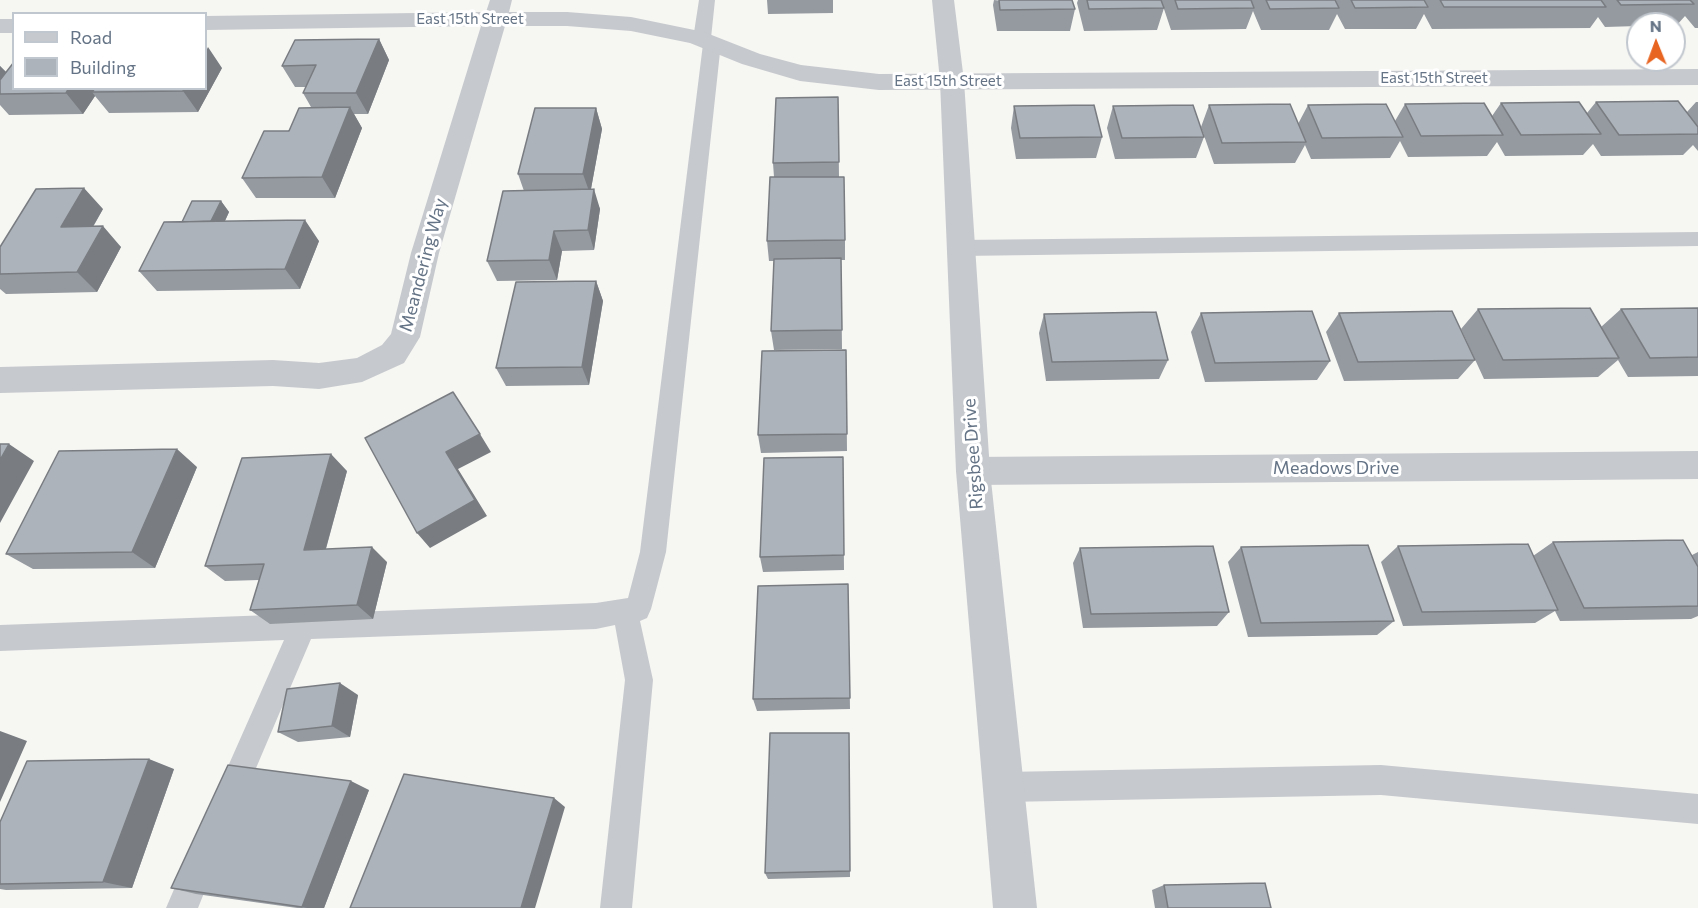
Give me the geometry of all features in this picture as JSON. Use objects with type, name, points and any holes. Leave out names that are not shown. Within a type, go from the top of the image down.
[{"type":"street","name":"Rigsbee Drive","points":[[943,0],[952,81],[973,471],[1015,908]]},
{"type":"street","name":"East 15th Street","points":[[207,23],[498,9],[567,19],[631,24],[707,41],[751,59],[800,73],[879,82],[1698,77]]},
{"type":"street","name":"Meandering Way","points":[[0,380],[273,373],[319,376],[362,370],[393,354],[405,337],[424,253],[498,9]]},
{"type":"street","name":"Meadows Drive","points":[[973,471],[1698,465]]},
{"type":"lane","points":[[0,638],[596,616],[638,609],[653,552],[707,41],[707,0]]},
{"type":"lane","points":[[961,248],[1698,239]]},
{"type":"lane","points":[[616,908],[639,680],[625,611]]},
{"type":"lane","points":[[182,908],[303,627]]},
{"type":"lane","points":[[1004,787],[1381,780],[1698,809]]},
{"type":"building","points":[[999,0],[1072,0],[1075,9],[1000,10]]},
{"type":"building","points":[[1087,0],[1161,0],[1164,8],[1089,9]]},
{"type":"building","points":[[1175,0],[1251,0],[1254,8],[1178,9]]},
{"type":"building","points":[[1266,0],[1335,0],[1339,8],[1270,9]]},
{"type":"building","points":[[1351,0],[1424,0],[1428,7],[1355,8]]},
{"type":"building","points":[[1440,0],[1601,0],[1606,7],[1444,7]]},
{"type":"building","points":[[1617,0],[1690,0],[1694,4],[1621,5]]},
{"type":"building","points":[[379,39],[356,93],[303,93],[316,65],[282,66],[295,40]]},
{"type":"building","points":[[12,65],[12,90],[68,90],[66,93],[0,94],[0,80]]},
{"type":"building","points":[[94,90],[183,90],[183,91],[92,92]]},
{"type":"building","points":[[838,97],[839,162],[773,163],[776,98]]},
{"type":"building","points":[[1678,101],[1698,127],[1698,134],[1619,135],[1596,102]]},
{"type":"building","points":[[1579,102],[1601,134],[1521,135],[1501,103]]},
{"type":"building","points":[[1484,103],[1503,135],[1421,136],[1405,104]]},
{"type":"building","points":[[1290,104],[1306,142],[1222,143],[1209,105]]},
{"type":"building","points":[[1386,104],[1403,137],[1322,138],[1308,105]]},
{"type":"building","points":[[1094,105],[1102,137],[1020,138],[1014,106]]},
{"type":"building","points":[[1193,105],[1204,137],[1122,138],[1113,106]]},
{"type":"building","points":[[350,107],[322,177],[242,178],[264,131],[289,131],[299,108]]},
{"type":"building","points":[[535,108],[596,108],[583,174],[518,174]]},
{"type":"building","points":[[770,177],[844,177],[845,240],[767,241]]},
{"type":"building","points":[[84,188],[61,227],[103,226],[77,272],[0,274],[0,247],[36,189]]},
{"type":"building","points":[[594,189],[588,230],[554,231],[549,260],[487,261],[503,191]]},
{"type":"building","points":[[192,201],[221,201],[211,221],[182,222]]},
{"type":"building","points":[[305,220],[285,269],[139,271],[164,222]]},
{"type":"building","points":[[841,258],[842,330],[771,331],[774,259]]},
{"type":"building","points":[[596,281],[582,367],[496,368],[516,282]]},
{"type":"building","points":[[1590,308],[1619,358],[1503,360],[1478,309]]},
{"type":"building","points":[[1698,308],[1698,357],[1650,358],[1621,309]]},
{"type":"building","points":[[1312,311],[1330,361],[1215,363],[1201,313]]},
{"type":"building","points":[[1452,311],[1475,360],[1358,362],[1339,313]]},
{"type":"building","points":[[1156,312],[1168,360],[1052,362],[1044,314]]},
{"type":"building","points":[[846,350],[847,434],[758,435],[762,351]]},
{"type":"building","points":[[453,392],[480,434],[446,452],[475,500],[417,533],[365,438]]},
{"type":"building","points":[[0,444],[9,444],[0,460]]},
{"type":"building","points":[[177,449],[132,552],[6,554],[59,451]]},
{"type":"building","points":[[331,454],[304,550],[372,547],[357,605],[250,610],[264,564],[205,566],[242,458]]},
{"type":"building","points":[[843,457],[844,555],[760,557],[764,458]]},
{"type":"building","points":[[1683,540],[1698,567],[1698,606],[1584,608],[1553,542]]},
{"type":"building","points":[[1528,544],[1558,610],[1422,612],[1398,546]]},
{"type":"building","points":[[1368,545],[1394,621],[1261,623],[1241,547]]},
{"type":"building","points":[[1213,546],[1229,612],[1091,614],[1080,548]]},
{"type":"building","points":[[848,584],[850,698],[753,699],[758,586]]},
{"type":"building","points":[[340,683],[332,726],[278,732],[287,689]]},
{"type":"building","points":[[770,733],[849,733],[850,871],[765,873]]},
{"type":"building","points":[[149,759],[103,882],[0,884],[0,822],[27,761]]},
{"type":"building","points":[[228,765],[351,781],[302,907],[171,888]]},
{"type":"building","points":[[404,774],[554,798],[521,908],[350,908]]},
{"type":"building","points":[[1265,883],[1271,908],[1168,908],[1164,885]]}]
